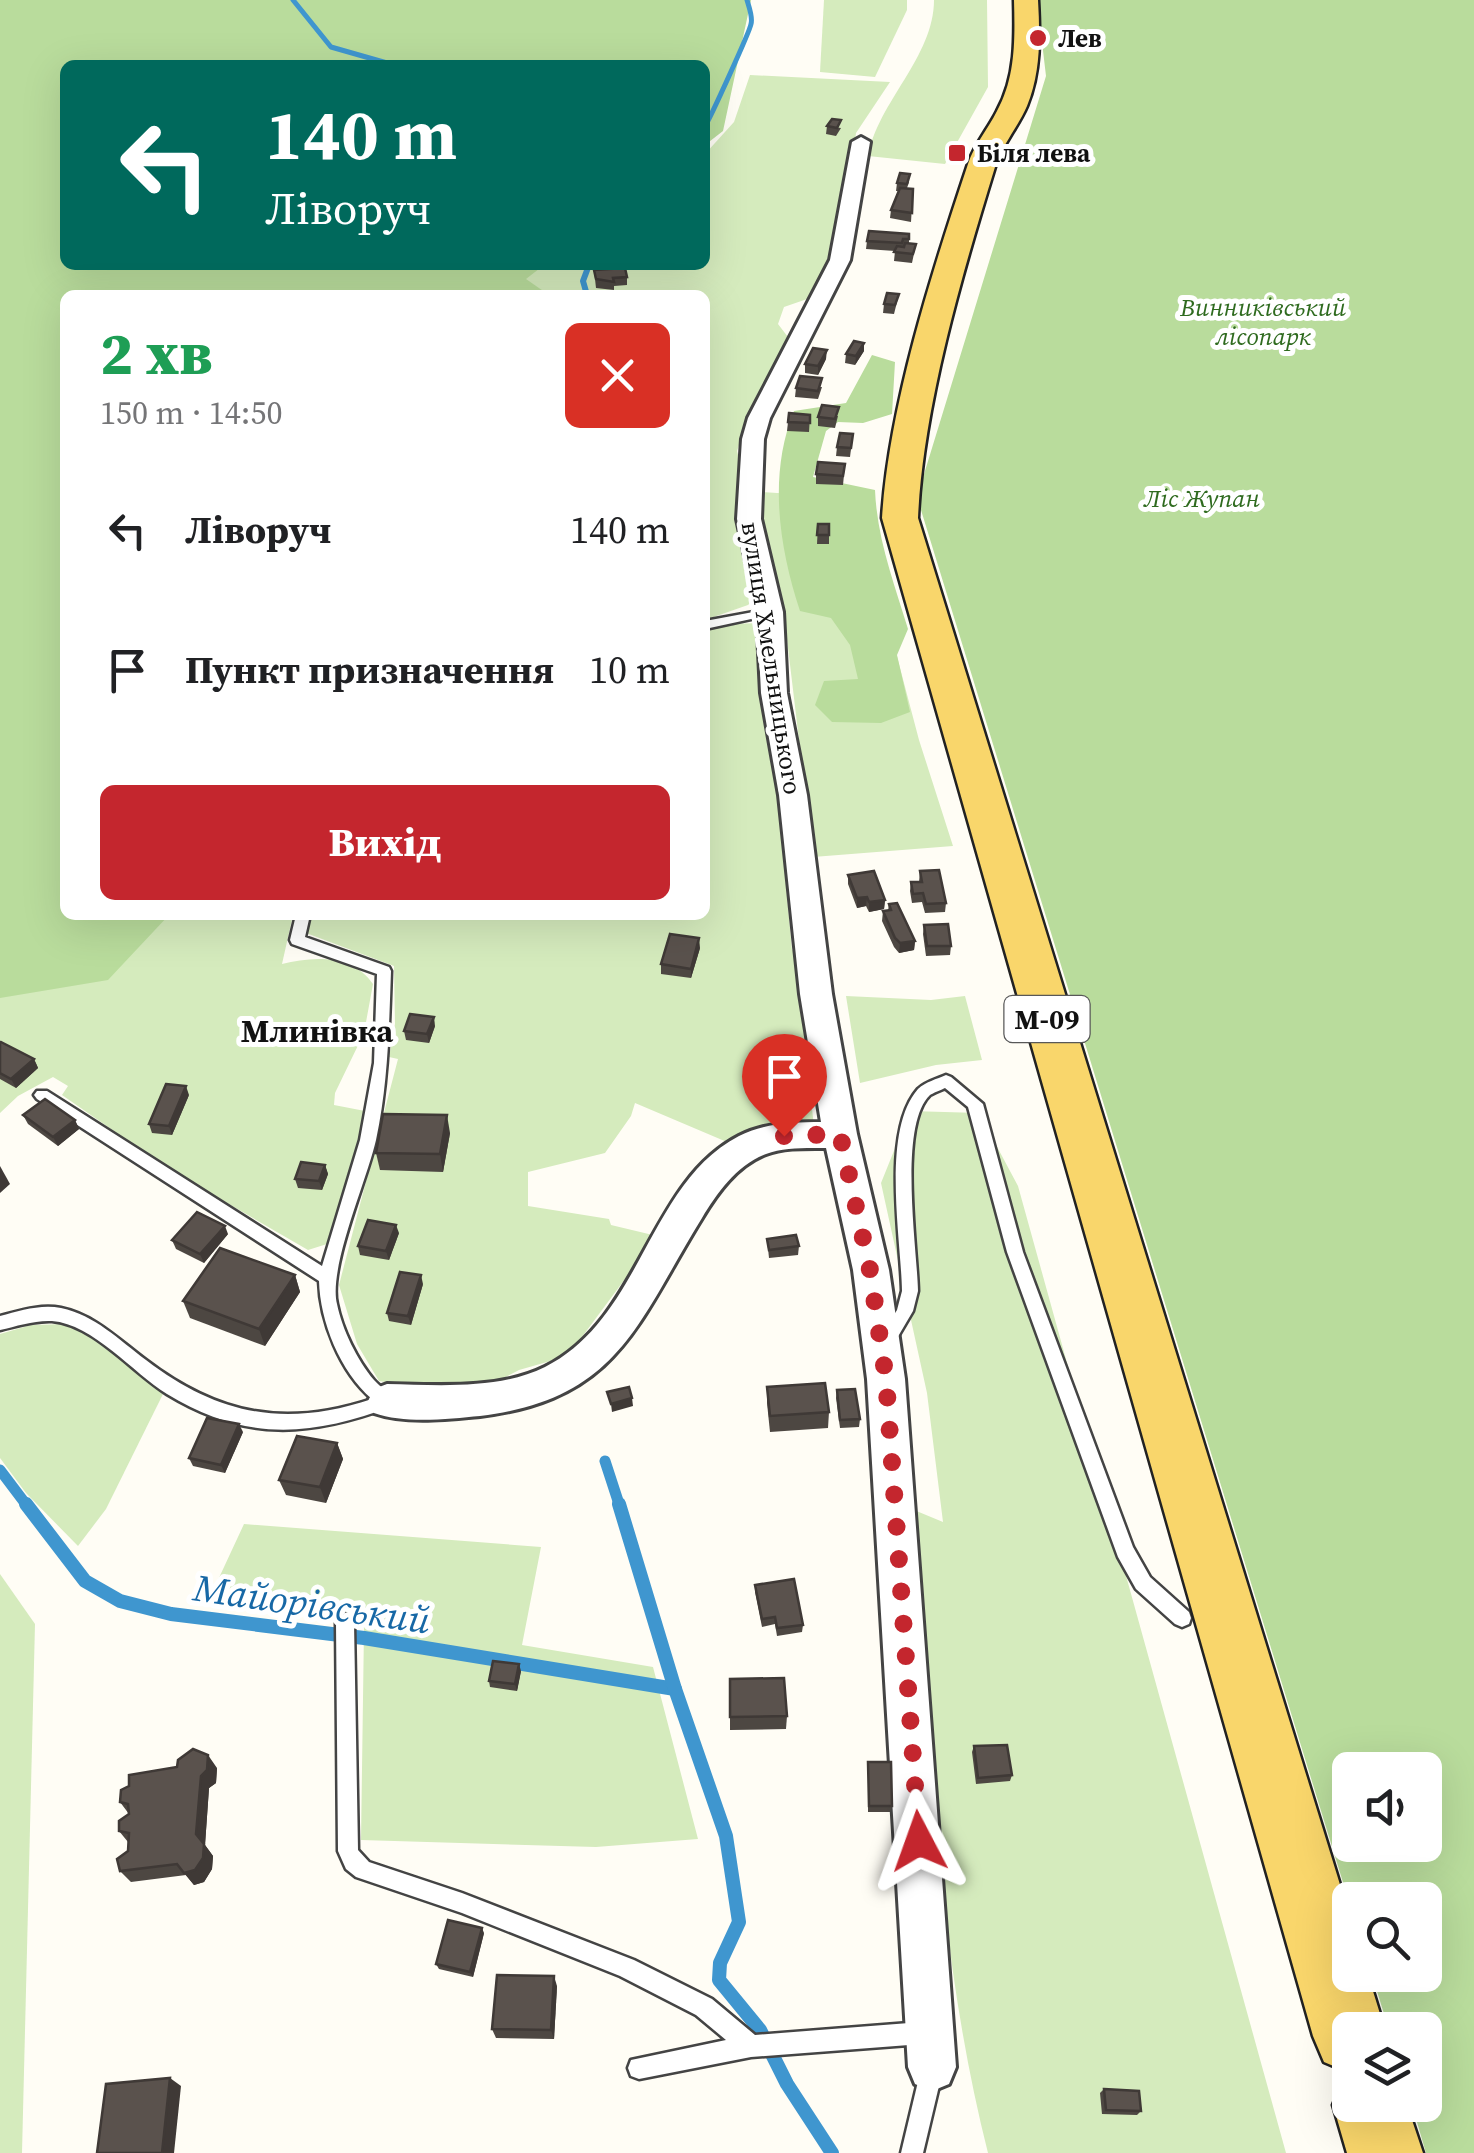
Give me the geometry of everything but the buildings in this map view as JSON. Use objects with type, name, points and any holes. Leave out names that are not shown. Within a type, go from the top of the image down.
[{"type":"main road","name":"М-09","points":[[1026,0],[1028,41],[1022,82],[1013,107],[984,157],[972,193],[903,459],[898,498],[903,537],[1343,2012]]},
{"type":"main road","points":[[1375,2122],[1384,2153]]},
{"type":"street","name":"вулиця Хмельницького","points":[[860,142],[840,260],[765,404],[753,439],[749,519],[770,612],[774,694],[793,795],[816,994],[882,1347],[902,1573],[932,2067]]},
{"type":"street","points":[[387,1401],[449,1404],[488,1400],[558,1379],[589,1360],[634,1306],[694,1203],[728,1160],[751,1146],[784,1136],[840,1134]]},
{"type":"lane","points":[[710,624],[770,612]]},
{"type":"lane","points":[[0,1323],[42,1313],[77,1320],[177,1392],[264,1423],[300,1426],[341,1419],[387,1401],[368,1384],[348,1354],[328,1303],[327,1278],[368,1140],[382,1062],[384,972],[297,940],[302,920]]},
{"type":"lane","points":[[882,1347],[904,1315],[910,1294],[906,1132],[920,1095],[928,1087],[946,1082],[974,1104],[1015,1252],[1125,1552],[1143,1583],[1182,1618]]},
{"type":"lane","points":[[42,1095],[327,1278]]},
{"type":"lane","points":[[345,1631],[348,1851],[352,1862],[363,1870],[462,1902],[626,1968],[704,2007],[761,2046]]},
{"type":"lane","points":[[639,2068],[761,2046],[931,2032]]},
{"type":"lane","points":[[912,2153],[932,2067]]},
{"type":"green space","points":[[0,0],[60,60],[60,270],[710,270],[710,148],[734,122],[750,75],[890,82],[856,133],[842,241],[810,298],[784,307],[778,324],[791,341],[751,409],[737,451],[738,455],[750,455],[758,595],[748,605],[710,618],[710,290],[60,290],[60,373],[23,952],[79,920],[292,920],[282,964],[306,960],[344,962],[365,974],[373,984],[364,1033],[335,1093],[334,1105],[365,1111],[327,1244],[308,1250],[170,1170],[62,1095],[68,1086],[53,1077],[18,1096],[0,1113]]},
{"type":"green space","points":[[0,0],[751,0],[723,131],[710,141],[710,60],[60,60],[60,270],[538,270],[526,279],[542,290],[60,290],[60,920],[164,920],[108,980],[0,998]]},
{"type":"green space","points":[[824,0],[907,0],[907,10],[875,77],[820,72]]},
{"type":"green space","points":[[934,0],[987,0],[988,87],[945,164],[868,156],[883,117],[925,41]]},
{"type":"green space","name":"Ліс Жупан","points":[[1037,0],[1474,0],[1474,2153],[1426,2153],[1417,2122],[1442,2122],[1442,2012],[1383,2012],[1377,1992],[1442,1992],[1442,1882],[1343,1882],[1337,1862],[1442,1862],[1442,1752],[1332,1752],[1332,1846],[917,497],[1046,76]]},
{"type":"green space","points":[[872,355],[895,362],[892,414],[863,423],[838,422],[826,431],[813,477],[875,490],[883,543],[908,629],[897,655],[910,712],[881,723],[832,722],[815,705],[824,681],[858,679],[850,645],[831,618],[800,611],[782,536],[781,460],[794,411],[846,403]]},
{"type":"green space","points":[[761,492],[868,499],[870,554],[919,740],[953,846],[813,857],[783,606],[766,550]]},
{"type":"green space","points":[[762,623],[792,950],[814,1127],[734,1145],[635,1103],[631,1116],[605,1153],[528,1172],[528,1206],[609,1219],[611,1225],[657,1236],[573,1349],[561,1358],[519,1370],[498,1381],[425,1388],[379,1381],[357,1344],[339,1285],[398,1059],[389,1057],[395,1024],[394,966],[306,933],[309,920],[710,920],[710,629],[727,624]]},
{"type":"green space","points":[[846,996],[931,1000],[965,996],[982,1060],[936,1065],[860,1083]]},
{"type":"green space","points":[[910,1111],[979,1113],[1018,1186],[1286,2153],[988,2153],[970,2074],[946,1914],[930,1752],[914,1510],[943,1522],[927,1393],[881,1183]]},
{"type":"green space","points":[[67,1324],[84,1328],[164,1392],[106,1509],[78,1546],[26,1493],[0,1458],[0,1334],[31,1325]]},
{"type":"green space","points":[[244,1524],[541,1547],[522,1645],[653,1667],[698,1839],[596,1847],[361,1840],[364,1628],[211,1595]]},
{"type":"green space","points":[[0,1574],[35,1624],[22,2153],[0,2153]]},
{"type":"waterway","points":[[293,0],[331,47],[376,60]]},
{"type":"waterway","points":[[710,116],[751,24],[747,0]]},
{"type":"waterway","points":[[586,290],[583,281],[587,270]]},
{"type":"waterway","points":[[605,1461],[620,1507]]},
{"type":"waterway","name":"Майорівський","points":[[0,1470],[28,1507]]},
{"type":"waterway","name":"Майорівський","points":[[26,1504],[85,1581],[120,1601],[171,1614],[364,1638],[675,1689]]},
{"type":"waterway","points":[[619,1504],[675,1689]]},
{"type":"waterway","points":[[675,1689],[726,1836],[739,1922],[720,1963],[719,1980],[760,2030],[787,2084],[832,2153]]},
{"type":"place","name":"Лев","points":[[1038,38]]},
{"type":"place","name":"Бiля лева","points":[[957,153]]},
{"type":"district","name":"Млинівка","points":[[317,1031]]},
{"type":"route","points":[[784,1136],[840,1134],[870,1270],[886,1379],[919,1841]]},
{"type":"park label","name":"Винниківський лісопарк","points":[[1263,322]]}]
